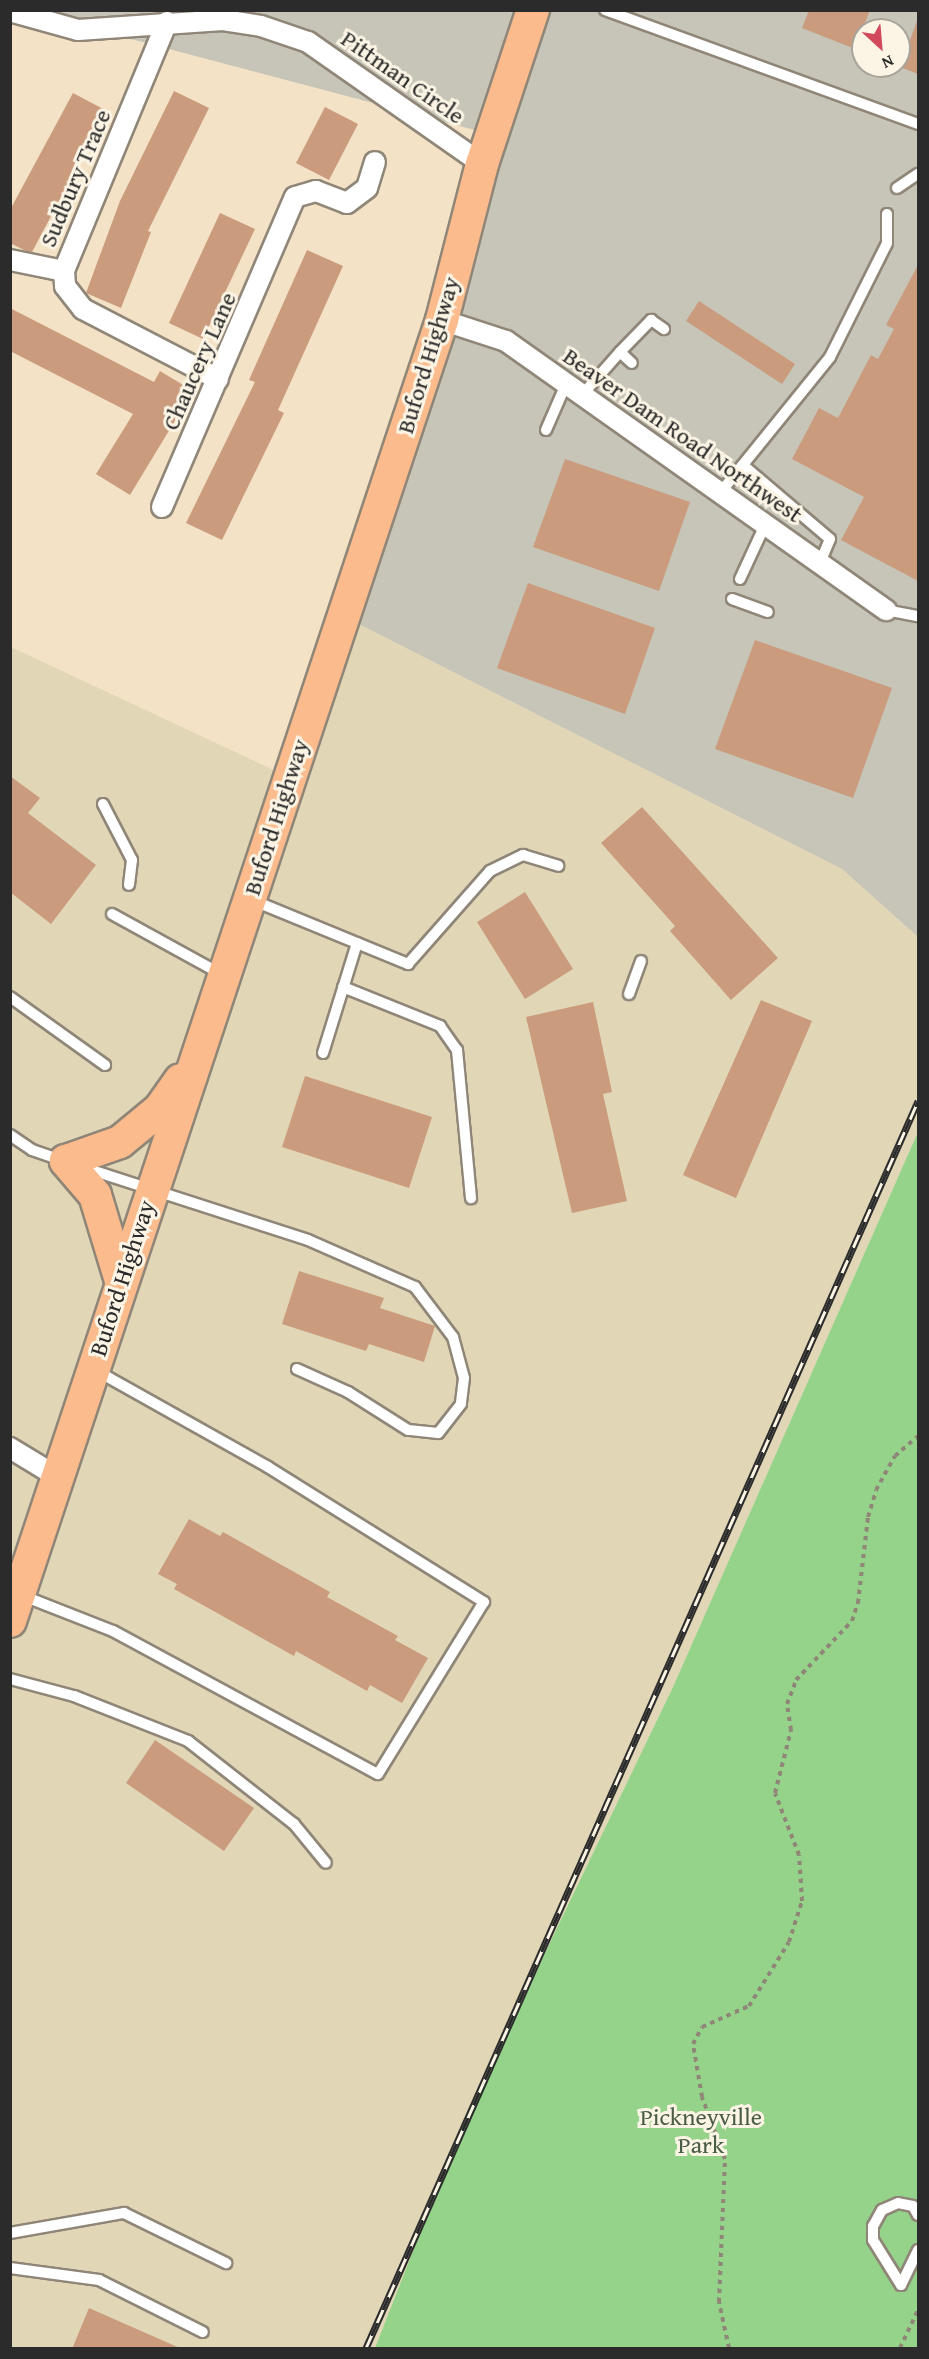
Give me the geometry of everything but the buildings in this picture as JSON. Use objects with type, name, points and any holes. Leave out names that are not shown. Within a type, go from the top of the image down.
[{"type":"main road","name":"Buford Highway","points":[[15,1607],[56,1476],[442,320],[482,164],[533,10]]},
{"type":"main road","points":[[121,1281],[95,1195],[66,1161],[120,1142],[152,1116],[196,1056]]},
{"type":"street","name":"Pittman Circle","points":[[10,10],[78,30],[167,22],[223,20],[261,26],[308,42],[482,164]]},
{"type":"street","name":"Sudbury Trace","points":[[167,22],[64,271],[65,286],[83,309],[218,379]]},
{"type":"street","name":"Chaucery Lane","points":[[162,507],[282,234],[295,197],[316,191],[347,203],[367,188],[375,162]]},
{"type":"street","points":[[10,260],[64,271]]},
{"type":"street","name":"Beaver Dam Road Northwest","points":[[442,320],[506,341],[886,610]]},
{"type":"street","points":[[10,1448],[56,1476]]},
{"type":"lane","points":[[605,10],[918,124]]},
{"type":"lane","points":[[897,188],[918,174]]},
{"type":"lane","points":[[720,493],[830,357],[887,243],[887,214]]},
{"type":"lane","points":[[546,430],[574,390],[620,352],[651,320],[664,329]]},
{"type":"lane","points":[[620,352],[632,363]]},
{"type":"lane","points":[[743,465],[830,539],[820,563]]},
{"type":"lane","points":[[740,579],[765,525]]},
{"type":"lane","points":[[732,598],[768,612]]},
{"type":"lane","points":[[886,610],[918,616]]},
{"type":"lane","points":[[102,804],[132,860],[129,885]]},
{"type":"lane","points":[[249,898],[408,964],[490,871],[523,855],[558,866]]},
{"type":"lane","points":[[112,914],[223,976]]},
{"type":"lane","points":[[323,1053],[357,943]]},
{"type":"lane","points":[[629,994],[641,961]]},
{"type":"lane","points":[[344,987],[440,1026],[457,1050],[471,1198]]},
{"type":"lane","points":[[10,997],[105,1065]]},
{"type":"lane","points":[[10,1135],[32,1150],[308,1240],[415,1287],[453,1336],[464,1378],[461,1404],[438,1433],[408,1430],[348,1392],[297,1369]]},
{"type":"lane","points":[[15,1607],[113,1631],[378,1774],[484,1602],[268,1467],[92,1368]]},
{"type":"lane","points":[[10,1679],[74,1696],[188,1741],[294,1824],[326,1863]]},
{"type":"lane","points":[[918,2215],[913,2206],[898,2203],[882,2210],[873,2226],[873,2240],[901,2285],[918,2250]]},
{"type":"lane","points":[[10,2233],[124,2213],[226,2263]]},
{"type":"lane","points":[[10,2268],[99,2280],[203,2332]]},
{"type":"path","points":[[729,2349],[719,2302],[724,2159],[702,2097],[693,2044],[702,2027],[749,2006],[789,1942],[802,1901],[799,1855],[775,1793],[791,1730],[787,1704],[796,1680],[852,1621],[858,1603],[868,1517],[876,1491],[895,1456],[918,1436]]},
{"type":"path","points":[[900,2349],[918,2310]]},
{"type":"shaded area","points":[[25,11],[918,11],[918,937],[842,869],[333,611],[490,134]]},
{"type":"shaded area","points":[[333,611],[842,869],[918,937],[918,1132],[673,1687],[464,2121],[375,2348],[11,2348],[11,647],[280,773]]},
{"type":"green space","name":"Pickneyville Park","points":[[918,1132],[918,2348],[375,2348],[464,2121],[673,1687]]},
{"type":"railway","points":[[366,2348],[918,1101]]}]
